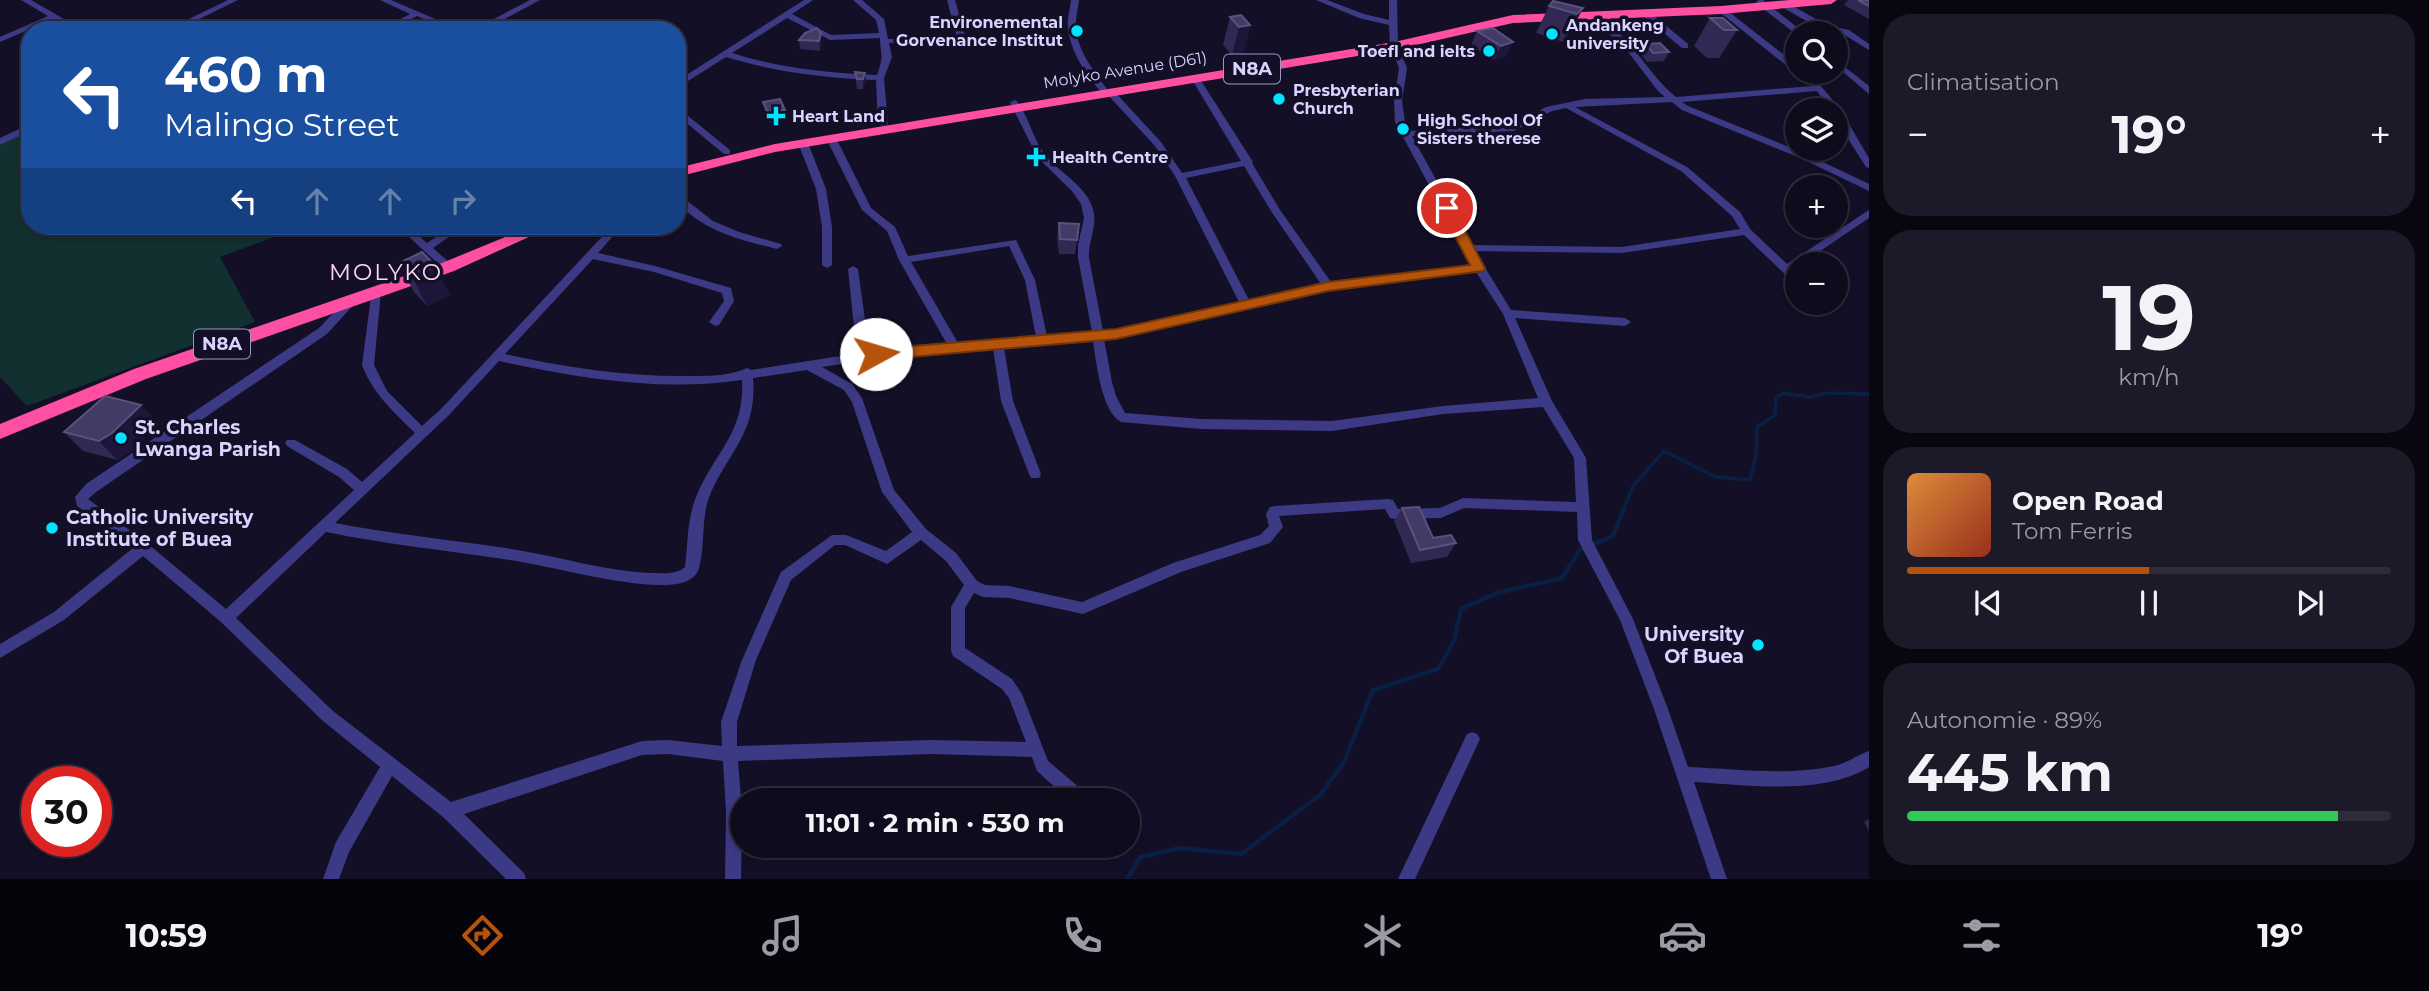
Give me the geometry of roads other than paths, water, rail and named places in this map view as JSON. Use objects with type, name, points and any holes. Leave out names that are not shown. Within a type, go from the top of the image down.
[{"type":"highway","name":"Molyko Avenue (D61)","points":[[686,171],[803,143],[1016,105],[1393,44],[1475,22],[1541,11],[1832,0]]},
{"type":"highway","name":"Molyko Avenue (D61)","points":[[1107,90],[1195,78],[1393,44],[1507,20],[1719,5]]},
{"type":"highway","name":"Molyko Avenue (D61)","points":[[686,164],[727,152],[883,124],[1016,105]]},
{"type":"highway","name":"N8A","points":[[0,423],[148,363],[445,265],[509,235]]},
{"type":"highway","name":"N8A","points":[[0,432],[140,374],[376,292],[522,235]]},
{"type":"street","points":[[189,21],[234,0]]},
{"type":"street","points":[[384,0],[436,21]]},
{"type":"street","points":[[495,21],[536,0]]},
{"type":"street","points":[[686,79],[809,0]]},
{"type":"street","points":[[857,0],[880,19],[888,57],[880,78],[883,124]]},
{"type":"street","points":[[786,14],[824,37],[933,41],[961,36],[951,0]]},
{"type":"street","points":[[1075,0],[1072,25],[1087,69],[1181,176],[1246,306]]},
{"type":"street","points":[[1320,0],[1362,16],[1393,23]]},
{"type":"street","points":[[1393,0],[1393,44],[1403,68],[1398,106],[1406,134],[1479,268],[1508,314],[1546,402],[1580,458],[1581,507],[1587,544],[1626,619],[1686,775],[1718,879]]},
{"type":"street","points":[[31,1],[64,21]]},
{"type":"street","points":[[1772,3],[1789,21]]},
{"type":"street","points":[[1772,3],[1823,27],[1846,32],[1869,48]]},
{"type":"street","points":[[1719,5],[1785,59]]},
{"type":"street","points":[[1644,12],[1685,46]]},
{"type":"street","points":[[402,21],[418,13]]},
{"type":"street","points":[[1589,14],[1636,54],[1661,89],[1685,108],[1801,155],[1869,188]]},
{"type":"street","points":[[44,21],[55,16]]},
{"type":"street","points":[[0,40],[21,31]]},
{"type":"street","points":[[726,54],[776,69],[829,76],[880,78]]},
{"type":"street","points":[[1848,73],[1869,91]]},
{"type":"street","points":[[1195,78],[1276,211],[1328,286]]},
{"type":"street","points":[[1814,84],[1826,98]]},
{"type":"street","points":[[1406,134],[1514,128],[1549,109],[1616,99],[1819,88]]},
{"type":"street","points":[[1016,105],[1040,156],[1073,187],[1087,206],[1090,216],[1083,247],[1084,267],[1094,307],[1096,336],[1118,414],[1127,419],[1332,426],[1443,410],[1546,402]]},
{"type":"street","points":[[1566,105],[1677,164],[1736,214],[1746,232],[1785,265]]},
{"type":"street","points":[[686,118],[727,152]]},
{"type":"street","points":[[0,142],[21,132]]},
{"type":"street","points":[[1848,132],[1869,165]]},
{"type":"street","points":[[831,138],[867,210],[891,229],[904,260],[954,346]]},
{"type":"street","points":[[803,143],[821,189],[827,227],[827,265]]},
{"type":"street","points":[[1181,176],[1248,162]]},
{"type":"street","points":[[686,206],[694,214],[721,231],[777,246]]},
{"type":"street","points":[[1812,252],[1869,213]]},
{"type":"street","points":[[1468,248],[1622,250],[1746,232]]},
{"type":"street","points":[[411,235],[445,265]]},
{"type":"street","points":[[426,248],[446,235]]},
{"type":"street","points":[[226,618],[422,433],[609,235]]},
{"type":"street","points":[[904,260],[1012,242],[1030,280],[1042,339]]},
{"type":"street","points":[[591,254],[656,269],[727,291],[729,301],[715,322]]},
{"type":"street","points":[[495,356],[545,368],[641,380],[699,381],[747,372],[954,346],[1096,336],[1246,306],[1328,286],[1479,268]]},
{"type":"street","points":[[853,269],[860,327],[859,359]]},
{"type":"street","points":[[376,292],[368,365],[370,375],[388,400],[422,433]]},
{"type":"street","points":[[353,300],[323,331],[84,493],[82,502],[144,548],[226,618],[328,716],[449,811],[518,879]]},
{"type":"street","points":[[1508,314],[1625,322]]},
{"type":"street","points":[[998,344],[1007,401],[1035,474]]},
{"type":"street","points":[[807,365],[848,387],[858,401],[888,492],[921,533],[951,557],[972,585],[982,591],[1009,592],[1083,608],[1178,567],[1265,539],[1276,527],[1272,514],[1275,511],[1388,504],[1395,514],[1441,513],[1463,502],[1581,507]]},
{"type":"street","points":[[323,526],[388,540],[516,555],[631,576],[685,576],[692,569],[702,496],[744,425],[750,404],[747,372]]},
{"type":"street","points":[[291,443],[344,473],[361,489]]},
{"type":"street","points":[[733,879],[734,812],[729,722],[749,660],[786,576],[832,540],[846,540],[887,558],[921,533]]},
{"type":"street","points":[[0,652],[59,616],[144,548]]},
{"type":"street","points":[[972,585],[958,607],[958,652],[1007,684],[1015,694],[1042,766],[1067,788]]},
{"type":"street","points":[[1406,879],[1472,739]]},
{"type":"street","points":[[449,811],[642,747],[730,754],[930,747],[1037,750]]},
{"type":"street","points":[[1686,775],[1784,779],[1847,771],[1869,758]]},
{"type":"street","points":[[331,879],[342,848],[389,766]]},
{"type":"waterway","points":[[1623,511],[1633,486],[1664,451],[1716,477],[1750,480],[1756,456],[1757,427],[1775,415],[1776,397],[1784,393],[1809,397],[1829,393],[1869,394]]},
{"type":"waterway","points":[[1127,879],[1140,857],[1180,848],[1241,854],[1321,794],[1344,762],[1373,690],[1438,669],[1454,641],[1461,609],[1497,593],[1562,578],[1580,550],[1613,536],[1624,509]]},
{"type":"place","name":"Environemental Gorvenance Institut","points":[[1077,31]]},
{"type":"place","name":"Andankeng university","points":[[1552,34]]},
{"type":"place","name":"Toefl and ielts","points":[[1489,51]]},
{"type":"place","name":"Presbyterian Church","points":[[1279,99]]},
{"type":"place","name":"Heart Land","points":[[776,116]]},
{"type":"place","name":"High School Of Sisters therese","points":[[1403,129]]},
{"type":"place","name":"Health Centre","points":[[1036,157]]},
{"type":"place","name":"St. Charles Lwanga Parish","points":[[121,438]]},
{"type":"place","name":"Catholic University Institute of Buea","points":[[52,528]]},
{"type":"place","name":"University Of Buea","points":[[1758,645]]},
{"type":"district","name":"MOLYKO","points":[[386,272]]}]
